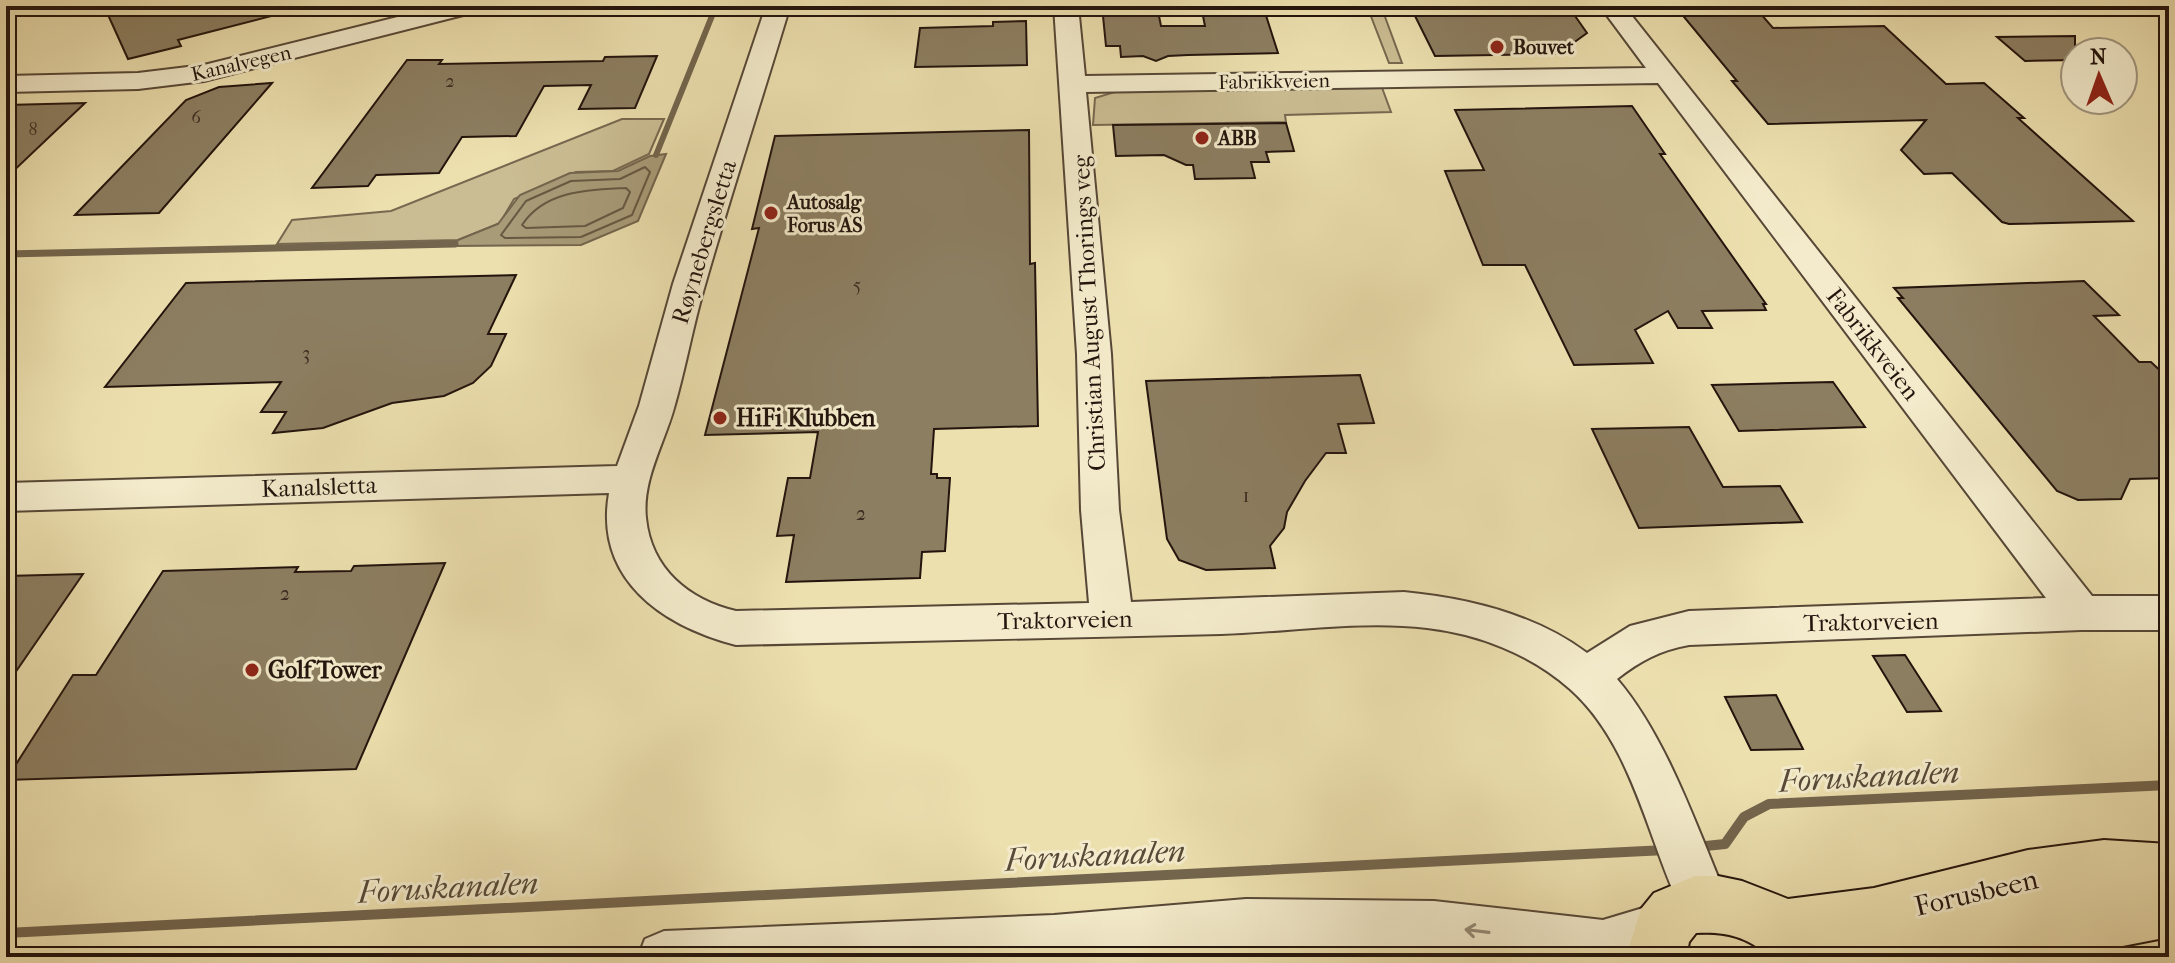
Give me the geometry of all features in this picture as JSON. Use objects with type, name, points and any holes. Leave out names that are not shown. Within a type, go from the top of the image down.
[{"type":"main road","name":"Forusbeen","points":[[1807,948],[1894,948],[2041,900],[2169,873]]},
{"type":"main road","points":[[1677,913],[1742,907],[1807,948]]},
{"type":"main road","points":[[1974,957],[2062,927],[2104,917],[2169,909]]},
{"type":"street","name":"Kanalvegen","points":[[6,84],[138,81],[204,73],[471,6]]},
{"type":"street","name":"Røynebergsletta","points":[[633,479],[656,409],[677,324],[778,6]]},
{"type":"street","name":"Christian August Thorings veg","points":[[1066,6],[1094,354],[1100,510],[1112,620]]},
{"type":"street","name":"Fabrikkveien","points":[[1612,6],[2081,613]]},
{"type":"street","name":"Fabrikkveien","points":[[1073,84],[1666,75]]},
{"type":"street","name":"Kanalsletta","points":[[6,497],[633,479]]},
{"type":"street","name":"Traktorveien","points":[[633,479],[626,516],[640,569],[663,594],[710,623],[765,628],[1432,611],[1511,633],[1560,658],[1588,678],[1612,708],[1647,766],[1665,816],[1677,913]]},
{"type":"street","name":"Traktorveien","points":[[1588,678],[1619,652],[1653,634],[1689,628],[2081,613],[2169,613]]},
{"type":"street","points":[[664,957],[1054,940],[1246,924],[1434,926],[1603,946],[1677,913]]},
{"type":"street","points":[[1054,940],[1228,957]]},
{"type":"shaded area","points":[[1367,6],[1381,6],[1402,63],[1389,63]]},
{"type":"shaded area","points":[[1381,85],[1391,112],[1285,115],[1286,122],[1093,125],[1095,98],[1121,90]]},
{"type":"shaded area","points":[[622,119],[664,119],[649,154],[613,171],[576,172],[514,199],[500,223],[458,240],[277,244],[292,220],[391,211]]},
{"type":"water","points":[[666,154],[638,221],[581,245],[454,246],[458,240],[498,224],[520,195],[570,173],[618,171],[650,156]]},
{"type":"building","points":[[104,6],[278,6],[279,14],[178,40],[181,46],[128,59]]},
{"type":"building","points":[[1102,6],[1157,6],[1161,26],[1205,26],[1201,6],[1263,6],[1278,53],[1168,56],[1156,61],[1143,56],[1121,57],[1120,46],[1106,46]]},
{"type":"building","points":[[1410,6],[1568,6],[1587,33],[1558,54],[1435,56]]},
{"type":"building","points":[[1675,6],[1704,6],[1712,14],[1760,13],[1773,28],[1884,26],[1946,84],[1984,83],[2024,118],[2018,118],[2133,221],[2002,222],[1952,173],[1924,174],[1901,150],[1926,120],[1768,124]]},
{"type":"building","points":[[1026,21],[1027,65],[915,67],[920,28],[993,26],[993,22]]},
{"type":"building","points":[[2059,36],[2059,60],[2025,61],[1997,37]]},
{"type":"building","points":[[657,56],[635,108],[579,109],[591,85],[544,86],[516,136],[462,137],[439,173],[376,175],[368,186],[312,188],[407,60],[442,60],[439,64],[603,61],[605,57]]},
{"type":"building","points":[[272,83],[159,213],[75,215],[186,100],[219,87]]},
{"type":"building","points":[[85,103],[6,178],[6,105]]},
{"type":"building","points":[[1632,106],[1665,154],[1660,154],[1766,304],[1763,304],[1766,310],[1702,311],[1712,328],[1678,328],[1668,311],[1635,330],[1653,363],[1574,365],[1525,265],[1483,265],[1445,171],[1484,170],[1455,110]]},
{"type":"building","name":"ABB","points":[[1286,123],[1294,151],[1266,152],[1269,162],[1251,162],[1255,178],[1195,179],[1193,165],[1164,155],[1116,156],[1113,125]]},
{"type":"building","points":[[1029,130],[1030,264],[1035,263],[1038,426],[934,429],[931,474],[937,474],[937,478],[950,478],[945,551],[922,552],[920,578],[786,582],[794,535],[777,536],[788,478],[810,478],[818,432],[705,435],[759,228],[752,229],[775,136]]},
{"type":"building","points":[[516,275],[488,334],[506,334],[491,366],[473,383],[444,396],[392,403],[323,428],[273,433],[286,412],[261,412],[281,382],[105,387],[186,283]]},
{"type":"building","points":[[2084,281],[2119,315],[2094,316],[2139,362],[2151,362],[2169,379],[2169,478],[2130,479],[2121,499],[2078,500],[2057,491],[1898,298],[1903,298],[1894,288]]},
{"type":"building","points":[[1360,375],[1374,423],[1338,424],[1346,453],[1326,453],[1305,481],[1287,512],[1284,528],[1270,546],[1275,568],[1206,570],[1179,560],[1167,539],[1146,381]]},
{"type":"building","points":[[1833,382],[1865,427],[1739,431],[1712,385]]},
{"type":"building","points":[[1689,427],[1723,487],[1780,486],[1802,522],[1639,528],[1592,429]]},
{"type":"building","name":"Golf Tower","points":[[445,563],[356,769],[6,780],[73,675],[96,675],[163,571],[298,567],[295,572],[351,571],[354,566]]},
{"type":"building","points":[[83,574],[6,686],[6,576]]},
{"type":"building","points":[[1905,655],[1941,711],[1907,712],[1873,656]]},
{"type":"building","points":[[1776,695],[1803,749],[1751,750],[1725,697]]},
{"type":"waterway","points":[[656,155],[716,6]]},
{"type":"waterway","points":[[6,254],[455,244]]},
{"type":"waterway","name":"Foruskanalen","points":[[1696,847],[1725,844],[1744,817],[1769,804],[2169,785]]},
{"type":"waterway","name":"Foruskanalen","points":[[6,933],[1666,850]]},
{"type":"place","name":"Bouvet","points":[[1497,47]]},
{"type":"place","name":"ABB","points":[[1202,138]]},
{"type":"place","name":"Autosalg Forus AS","points":[[771,213]]},
{"type":"place","name":"HiFi Klubben","points":[[720,418]]},
{"type":"place","name":"Golf Tower","points":[[252,670]]}]
